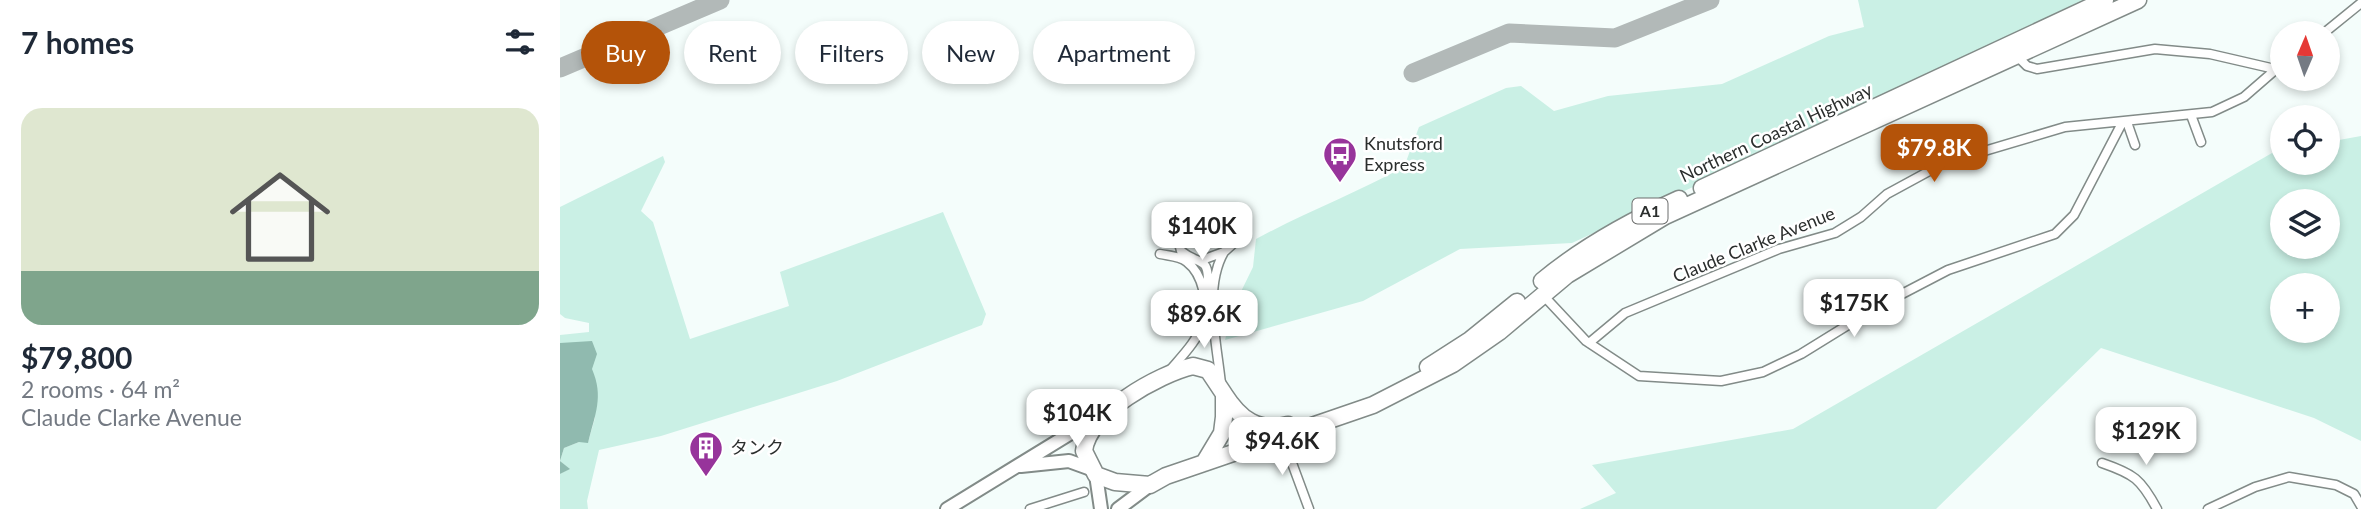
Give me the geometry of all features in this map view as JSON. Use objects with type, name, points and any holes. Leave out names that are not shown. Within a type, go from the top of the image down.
[{"type":"highway","name":"Northern Coastal Highway","points":[[1205,463],[1373,405],[1454,364],[1499,332],[1542,294],[1613,245],[1665,216],[2012,50],[2105,0]]},
{"type":"highway","name":"Northern Coastal Highway","points":[[1223,392],[1248,421],[1260,428],[1273,429],[1391,386],[1470,340],[1573,256],[1645,213],[2012,50],[2138,0]]},
{"type":"highway","name":"A1","points":[[1205,463],[1166,476],[1150,485],[1115,482],[1093,472],[1084,451],[1089,432],[1122,401],[1169,371],[1193,366],[1208,370],[1223,392]]},
{"type":"highway","points":[[1205,463],[1222,433],[1223,392]]},
{"type":"main road","points":[[947,509],[1122,401]]},
{"type":"main road","points":[[1013,468],[1069,461],[1093,472]]},
{"type":"main road","name":"A1","points":[[1093,472],[1100,487],[1101,509]]},
{"type":"main road","name":"A1","points":[[1118,509],[1150,485]]},
{"type":"street","points":[[2339,21],[2361,3]]},
{"type":"street","points":[[2012,50],[2027,66],[2037,69],[2127,52],[2168,50],[2270,65]]},
{"type":"street","name":"Claude Clarke Avenue","points":[[1589,343],[1625,313],[1779,249],[1835,233],[1861,217],[1887,194],[1944,163],[2065,127],[2212,111],[2244,97],[2270,75]]},
{"type":"street","points":[[2191,115],[2201,142]]},
{"type":"street","points":[[1542,294],[1589,343],[1639,376],[1721,381],[1763,372],[1812,348],[1877,307],[1948,270],[2055,234],[2074,215],[2125,122]]},
{"type":"street","points":[[2125,122],[2135,145]]},
{"type":"street","points":[[1223,392],[1214,308],[1216,265],[1234,243],[1237,225],[1227,217],[1203,219],[1182,230],[1178,243],[1184,254],[1202,260],[1224,252]]},
{"type":"street","points":[[1160,254],[1185,260],[1198,276],[1204,293],[1203,323],[1190,347],[1169,371]]},
{"type":"street","points":[[1202,260],[1209,279],[1204,293]]},
{"type":"street","points":[[1282,436],[1309,509]]},
{"type":"street","points":[[2102,463],[2127,472],[2144,484],[2157,509]]},
{"type":"street","points":[[2208,509],[2255,487],[2289,477],[2336,485],[2354,494],[2361,506]]},
{"type":"street","points":[[1030,509],[1084,492]]},
{"type":"shaded area","points":[[1858,0],[2097,0],[1572,243],[1460,249],[1363,301],[1225,340],[1233,308],[1253,267],[1256,239],[1404,167],[1419,127],[1506,88],[1521,86],[1554,111],[1608,96],[1722,84],[1829,36],[1864,27]]},
{"type":"shaded area","points":[[2361,136],[2361,441],[2314,418],[2101,348],[1936,509],[1580,509],[1616,493],[1592,465],[1793,429],[2270,154],[2270,175],[2340,175],[2340,140]]},
{"type":"shaded area","points":[[663,156],[665,162],[641,211],[653,222],[690,339],[789,306],[780,272],[943,212],[986,314],[982,325],[837,381],[661,436],[599,450],[587,501],[588,509],[560,509],[560,474],[569,469],[560,461],[564,448],[579,442],[588,442],[595,418],[567,344],[560,343],[560,335],[589,332],[589,323],[565,318],[560,314],[560,207]]},
{"type":"shaded area","points":[[592,341],[597,354],[592,369],[598,397],[596,414],[588,443],[579,442],[564,448],[560,461],[560,343]]},
{"type":"shaded area","points":[[560,461],[570,469],[560,474]]},
{"type":"taxiway","points":[[560,68],[720,0]]},
{"type":"taxiway","points":[[1413,73],[1509,33],[1615,38],[1710,0]]},
{"type":"place","name":"Knutsford Express","points":[[1340,184]]},
{"type":"place","name":"タンク","points":[[706,478]]}]
